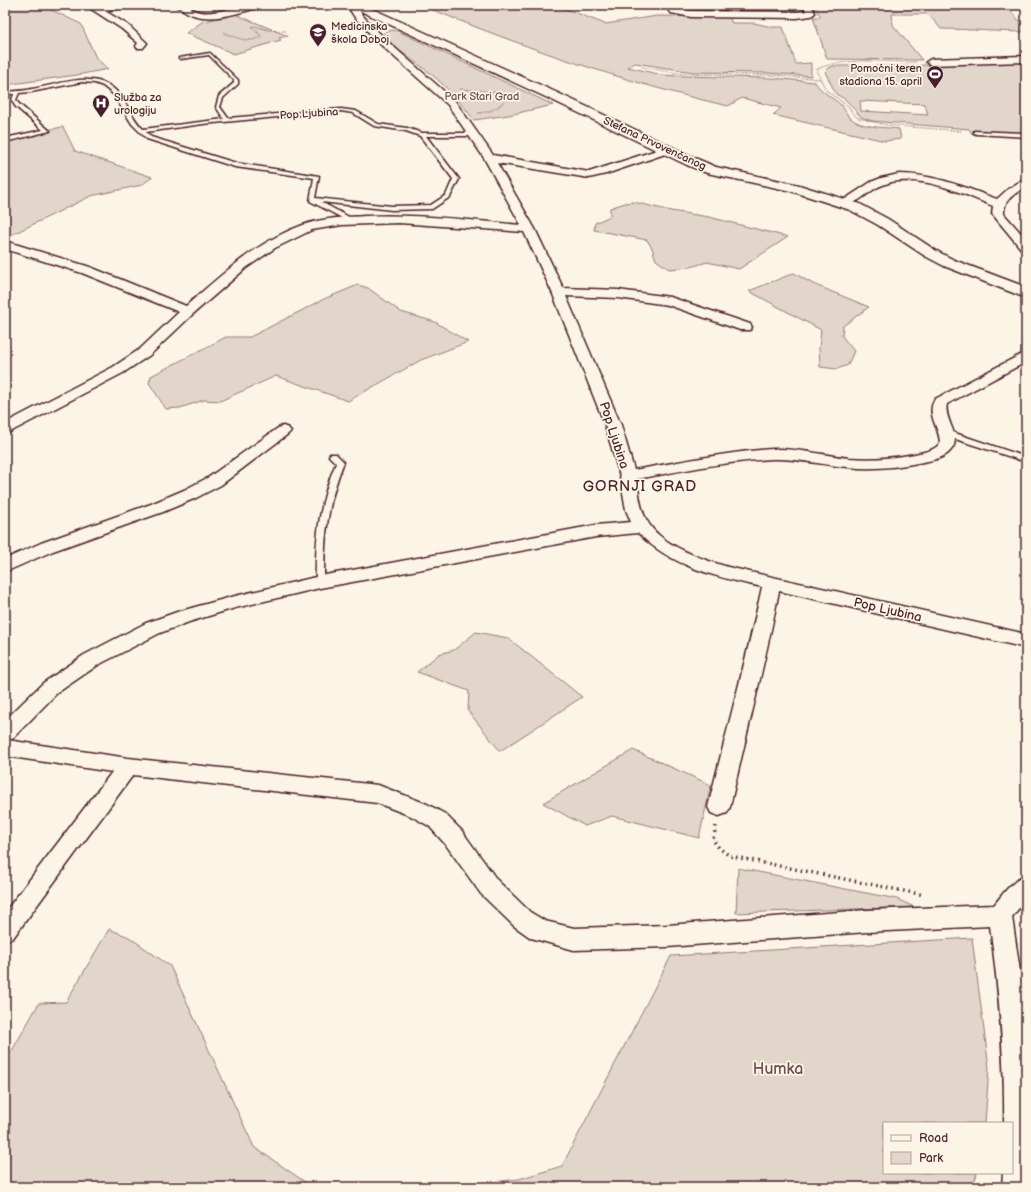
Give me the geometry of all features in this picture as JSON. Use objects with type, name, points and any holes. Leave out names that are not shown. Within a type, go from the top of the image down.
[{"type":"street","points":[[89,5],[125,28],[143,43],[140,46]]},
{"type":"street","points":[[97,10],[126,5]]},
{"type":"street","points":[[182,5],[188,11],[210,16],[258,5]]},
{"type":"street","name":"Pop Ljubina","points":[[353,5],[354,10],[359,17],[383,42],[448,99],[488,158],[529,229],[558,292],[613,425],[628,476],[634,510],[642,527],[654,539],[673,552],[697,564],[772,584],[1026,640]]},
{"type":"street","name":"Stefana Prvovenčanog","points":[[356,5],[556,97],[692,162],[712,170],[794,188],[845,203],[883,222],[930,253],[949,263],[1026,293]]},
{"type":"street","points":[[668,5],[674,11],[691,14],[797,15],[811,13],[807,5]]},
{"type":"street","points":[[382,17],[375,22],[374,31],[386,26],[400,25]]},
{"type":"street","points":[[931,62],[1026,59]]},
{"type":"street","points":[[488,158],[589,174],[602,172],[667,150]]},
{"type":"street","points":[[845,203],[876,184],[886,180],[910,178],[928,180],[998,204]]},
{"type":"street","points":[[1026,181],[998,204],[997,208],[998,214],[1026,247]]},
{"type":"street","points":[[5,429],[118,370],[145,352],[232,272],[285,238],[303,229],[348,221],[385,218],[412,218],[529,229]]},
{"type":"street","points":[[5,245],[86,270],[188,311]]},
{"type":"street","points":[[558,292],[618,294],[670,301],[745,327]]},
{"type":"street","points":[[628,476],[706,462],[777,454],[861,464],[880,464],[933,454],[943,450],[947,441],[946,433],[938,415],[937,407],[940,402],[1026,356]]},
{"type":"street","points":[[5,566],[47,547],[157,508],[190,494],[215,481],[282,430]]},
{"type":"street","points":[[5,733],[50,688],[91,660],[154,628],[235,602],[320,582],[596,532],[642,527]]},
{"type":"street","points":[[719,807],[737,728],[756,660],[772,584]]},
{"type":"street","points":[[5,748],[128,766],[378,794],[412,807],[437,820],[454,838],[489,887],[522,919],[539,930],[574,939],[667,936],[867,921],[1000,915]]},
{"type":"street","points":[[5,930],[128,766]]},
{"type":"street","points":[[1016,1187],[1018,1141],[1016,1062],[1012,1004],[1000,915],[1017,893],[1026,886]]},
{"type":"lane","points":[[181,58],[210,54],[236,80],[236,83],[221,97],[218,107],[227,120]]},
{"type":"lane","points":[[5,93],[31,91],[82,81],[96,82],[105,85],[115,93],[134,123],[149,138],[235,165],[317,177],[312,200]]},
{"type":"lane","points":[[5,140],[47,131],[17,105],[14,100],[18,92]]},
{"type":"lane","name":"Pop Ljubina","points":[[142,132],[168,126],[341,110],[354,112],[376,125],[407,130],[422,135],[472,134]]},
{"type":"lane","points":[[976,132],[1026,135]]},
{"type":"lane","points":[[312,200],[330,200],[392,208],[432,207],[448,196],[456,179],[422,135]]},
{"type":"lane","points":[[312,200],[347,218],[348,221]]},
{"type":"lane","points":[[946,433],[1026,460]]},
{"type":"lane","points":[[320,582],[319,546],[324,504],[340,462],[333,456]]},
{"type":"path","points":[[1018,5],[1026,14]]},
{"type":"path","points":[[224,33],[246,40],[256,40],[261,36],[252,27],[254,26],[269,30],[286,31]]},
{"type":"path","points":[[931,62],[855,62],[819,66],[816,70],[826,90],[850,108],[852,113],[858,118],[868,122],[887,126],[976,132]]},
{"type":"path","points":[[642,67],[683,74],[772,75],[820,79]]},
{"type":"path","points":[[457,89],[511,93]]},
{"type":"path","points":[[476,114],[488,112],[503,104],[506,97],[504,93]]},
{"type":"path","points":[[719,807],[713,840],[719,848],[730,856],[931,896]]},
{"type":"green space","points":[[5,5],[41,5],[81,24],[96,58],[108,69],[5,85]]},
{"type":"green space","points":[[421,5],[556,5],[605,24],[657,16],[729,17],[732,23],[754,23],[772,27],[783,27],[796,64],[811,63],[811,76],[769,73],[693,72],[635,63],[628,67],[662,75],[772,78],[815,82],[823,92],[841,105],[850,118],[861,124],[899,129],[901,139],[885,141],[773,115],[781,108],[742,98],[728,106],[650,86],[534,49]]},
{"type":"green space","points":[[814,5],[1006,5],[1026,29],[1026,32],[941,29],[928,14],[892,14],[893,25],[922,60],[827,59],[813,17],[821,17]]},
{"type":"green space","points":[[235,14],[288,36],[279,38],[281,40],[234,54],[186,33],[202,22]]},
{"type":"green space","name":"Park Stari Grad","points":[[395,30],[553,105],[509,115],[474,120],[443,85],[400,51],[383,34],[386,31]]},
{"type":"green space","points":[[1026,61],[1026,137],[1004,134],[972,134],[969,129],[871,121],[861,117],[846,100],[836,94],[825,72],[833,66],[904,66]],"holes":[[[860,101],[925,104],[928,115],[861,111]]]},
{"type":"green space","points":[[63,127],[75,151],[152,177],[142,185],[91,196],[9,236],[5,235],[5,137]]},
{"type":"green space","points":[[634,202],[671,211],[709,217],[788,237],[739,269],[707,262],[691,267],[669,269],[656,260],[652,248],[647,240],[594,230],[595,223],[610,216],[610,208],[625,203]]},
{"type":"green space","points":[[794,273],[813,284],[869,307],[843,326],[842,336],[854,351],[848,365],[837,369],[820,367],[819,348],[821,330],[749,291]]},
{"type":"green space","points":[[358,285],[368,288],[401,312],[435,322],[468,342],[421,360],[348,401],[276,376],[220,401],[204,400],[180,408],[166,409],[149,383],[151,376],[226,337],[250,337],[324,299]]},
{"type":"green space","points":[[476,632],[508,638],[582,697],[500,751],[468,711],[469,691],[417,672],[439,654],[454,650]]},
{"type":"green space","points":[[633,750],[711,785],[699,838],[612,816],[585,826],[543,803]]},
{"type":"green space","points":[[738,868],[897,899],[914,907],[736,913]]},
{"type":"green space","points":[[109,929],[129,937],[170,966],[254,1147],[305,1182],[323,1187],[5,1187],[5,1063],[39,1003],[66,1002]]},
{"type":"green space","name":"Humka","points":[[972,938],[989,1068],[985,1122],[883,1122],[883,1174],[977,1174],[973,1187],[449,1187],[519,1179],[562,1166],[671,956]]},
{"type":"place","name":"Medicinska škola Doboj","points":[[318,47]]},
{"type":"place","name":"Pomoćni teren stadiona 15. april","points":[[935,89]]},
{"type":"place","name":"Služba za urologiju","points":[[101,118]]},
{"type":"district","name":"GORNJI GRAD","points":[[640,486]]}]
